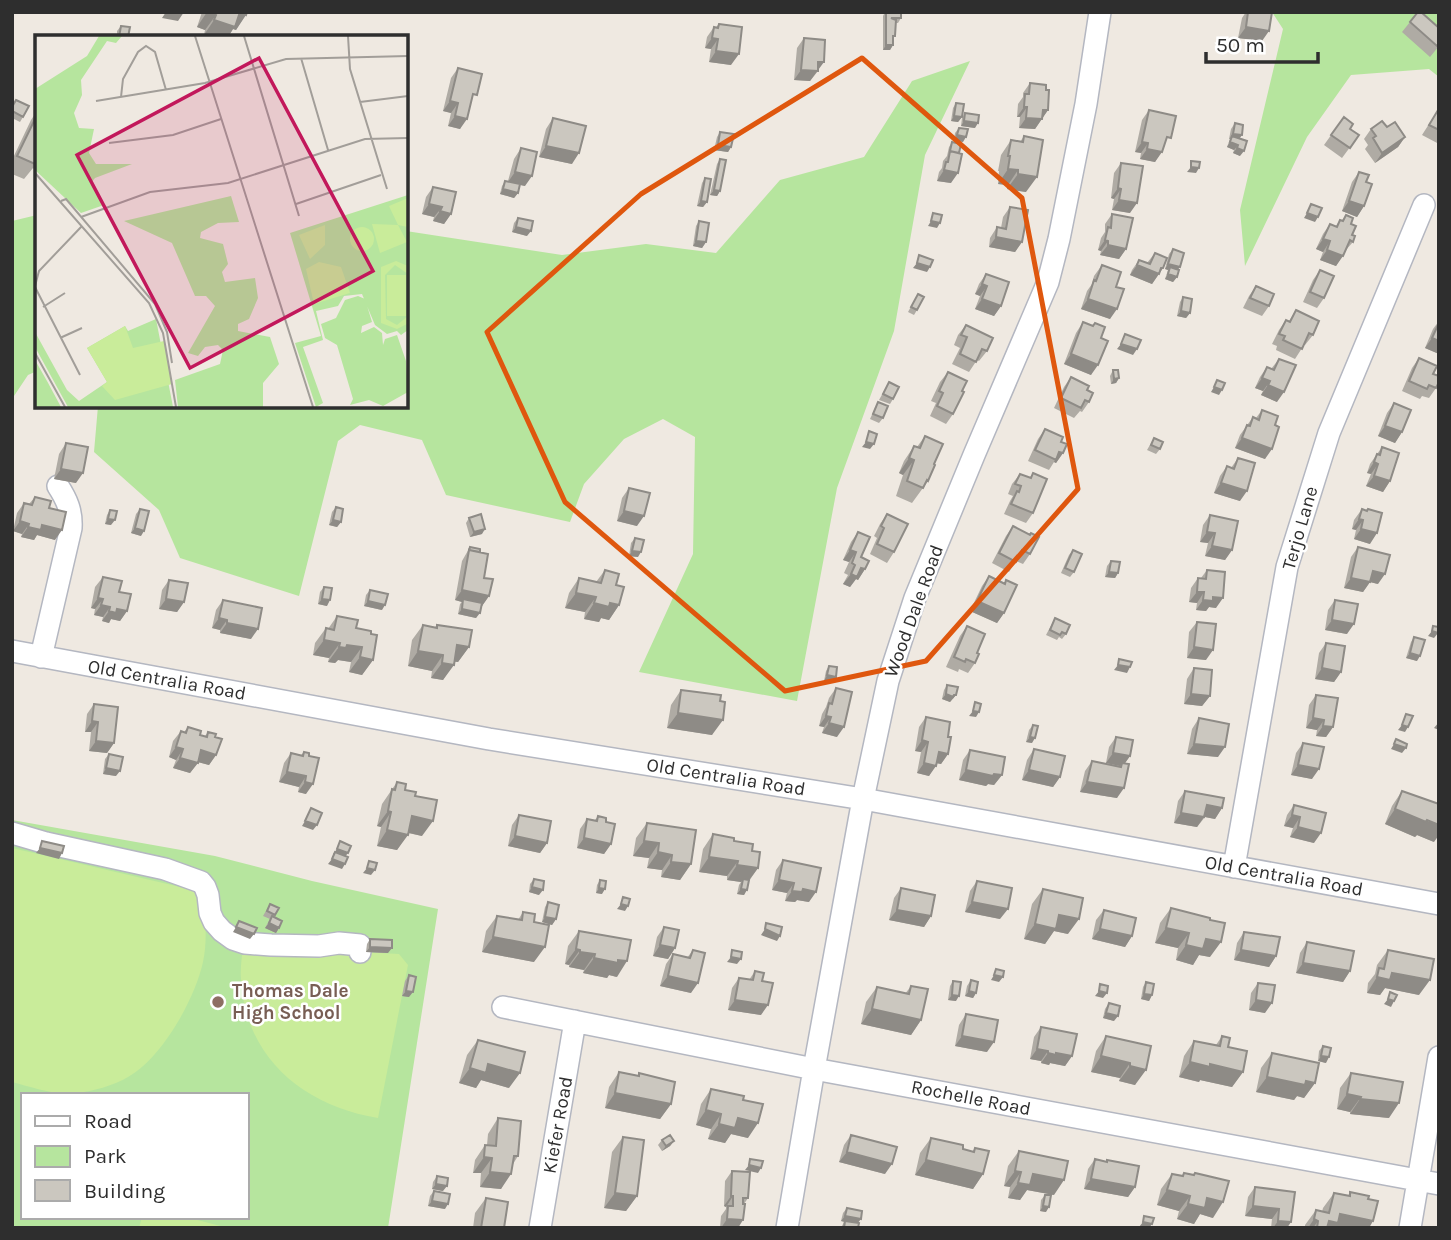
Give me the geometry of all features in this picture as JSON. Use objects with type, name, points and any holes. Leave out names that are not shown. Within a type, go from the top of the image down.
[{"type":"street","name":"Wood Dale Road","points":[[787,1228],[863,799],[888,681],[915,598],[1048,282],[1083,117],[1100,12]]},
{"type":"street","name":"Terjo Lane","points":[[1234,867],[1287,567],[1329,433],[1424,205]]},
{"type":"street","points":[[41,657],[71,528],[70,508],[58,486]]},
{"type":"street","name":"Old Centralia Road","points":[[12,651],[489,739],[863,799],[1439,904]]},
{"type":"street","points":[[12,833],[164,869],[201,883],[208,895],[214,922],[233,939],[271,945],[360,945],[360,952]]},
{"type":"street","name":"Rochelle Road","points":[[503,1007],[814,1069],[1428,1182]]},
{"type":"street","name":"Kiefer Road","points":[[540,1228],[575,1021]]},
{"type":"street","points":[[1410,1228],[1428,1182],[1439,1057]]},
{"type":"highlighted area","points":[[862,58],[1022,198],[1078,489],[926,661],[785,691],[565,502],[487,332],[641,194]]},
{"type":"green space","points":[[1272,12],[1439,12],[1439,77],[1429,69],[1351,75],[1307,137],[1245,266],[1240,210],[1283,29]]},
{"type":"green space","points":[[970,61],[925,155],[894,331],[837,488],[797,701],[639,672],[693,554],[695,437],[663,419],[624,439],[584,484],[570,522],[446,495],[422,440],[360,425],[338,441],[299,596],[180,558],[159,510],[94,452],[98,408],[408,408],[408,231],[562,255],[646,244],[716,253],[780,180],[864,157],[912,81]]},
{"type":"green space","points":[[35,215],[35,372],[28,375],[12,399],[12,221]]},
{"type":"green space","name":"Thomas Dale High School","points":[[12,820],[215,856],[438,909],[388,1228],[12,1228]]},
{"type":"green space","points":[[12,848],[202,892],[205,944],[199,977],[185,1010],[165,1042],[141,1068],[110,1085],[75,1093],[44,1091],[12,1082]]},
{"type":"green space","points":[[243,946],[399,954],[408,965],[378,1118],[351,1112],[303,1090],[283,1074],[267,1055],[254,1032],[245,1007],[241,975]]},
{"type":"green space","points":[[141,1219],[194,1219],[228,1228],[139,1228]]},
{"type":"building","points":[[208,12],[240,12],[235,27],[214,20],[216,15]]},
{"type":"building","points":[[886,12],[901,12],[901,18],[891,18],[896,20],[893,45],[886,45]]},
{"type":"building","points":[[1248,12],[1272,12],[1269,31],[1246,27]]},
{"type":"building","points":[[1418,12],[1439,28],[1437,46],[1410,22]]},
{"type":"building","points":[[719,24],[742,27],[739,54],[716,51],[718,39],[712,38],[714,27],[718,28]]},
{"type":"building","points":[[121,26],[130,27],[128,35],[119,35]]},
{"type":"building","points":[[804,38],[825,40],[824,62],[818,62],[818,71],[801,70]]},
{"type":"building","points":[[458,68],[482,74],[477,95],[473,94],[467,119],[455,116],[458,103],[450,101]]},
{"type":"building","points":[[1030,83],[1046,85],[1046,90],[1049,90],[1048,110],[1043,110],[1042,119],[1026,118],[1025,94],[1029,94]]},
{"type":"building","points":[[16,100],[29,106],[23,117],[12,111]]},
{"type":"building","points":[[956,103],[964,104],[962,117],[954,116]]},
{"type":"building","points":[[1149,110],[1176,116],[1171,138],[1167,137],[1162,152],[1147,149],[1148,143],[1142,142]]},
{"type":"building","points":[[1439,111],[1439,130],[1429,125]]},
{"type":"building","points":[[965,113],[979,115],[978,123],[964,121]]},
{"type":"building","points":[[1344,117],[1353,124],[1350,129],[1359,135],[1350,148],[1331,135]]},
{"type":"building","points":[[553,118],[586,126],[579,153],[546,146]]},
{"type":"building","points":[[35,119],[35,164],[17,156]]},
{"type":"building","points":[[1382,121],[1387,127],[1395,122],[1405,137],[1382,153],[1371,129]]},
{"type":"building","points":[[1235,123],[1243,125],[1242,135],[1233,134]]},
{"type":"building","points":[[959,128],[968,129],[966,137],[957,135]]},
{"type":"building","points":[[720,132],[734,134],[731,147],[718,145]]},
{"type":"building","points":[[1024,136],[1043,140],[1037,177],[1018,174],[1018,170],[1008,169],[1011,140],[1023,142]]},
{"type":"building","points":[[1232,136],[1247,141],[1244,151],[1230,142]]},
{"type":"building","points":[[952,142],[961,144],[959,153],[950,151]]},
{"type":"building","points":[[521,148],[537,152],[532,176],[515,172]]},
{"type":"building","points":[[950,151],[962,154],[958,173],[944,170]]},
{"type":"building","points":[[720,159],[726,160],[720,191],[714,190]]},
{"type":"building","points":[[1191,161],[1200,162],[1199,168],[1191,167]]},
{"type":"building","points":[[1121,163],[1143,166],[1137,203],[1119,200]]},
{"type":"building","points":[[1359,172],[1369,175],[1366,182],[1372,184],[1364,206],[1349,201]]},
{"type":"building","points":[[705,178],[711,179],[707,202],[701,201]]},
{"type":"building","points":[[505,181],[520,184],[518,193],[503,189]]},
{"type":"building","points":[[433,187],[456,192],[451,214],[440,211],[442,207],[429,204]]},
{"type":"building","points":[[1311,204],[1322,208],[1318,217],[1307,213]]},
{"type":"building","points":[[1010,207],[1028,210],[1022,242],[996,237],[997,227],[1006,229]]},
{"type":"building","points":[[933,213],[942,215],[940,223],[931,221]]},
{"type":"building","points":[[1112,214],[1133,218],[1126,249],[1108,245],[1105,240],[1108,227],[1111,228]]},
{"type":"building","points":[[1346,215],[1353,218],[1351,224],[1356,226],[1352,235],[1355,236],[1353,242],[1350,240],[1343,256],[1327,250],[1330,241],[1323,239],[1330,224],[1337,227]]},
{"type":"building","points":[[518,218],[533,221],[531,231],[516,227]]},
{"type":"building","points":[[699,221],[709,223],[706,242],[696,241]]},
{"type":"building","points":[[1173,249],[1184,253],[1180,267],[1168,264]]},
{"type":"building","points":[[1155,253],[1167,258],[1159,274],[1137,265],[1139,260],[1150,264]]},
{"type":"building","points":[[919,255],[933,260],[930,267],[917,263]]},
{"type":"building","points":[[1102,265],[1121,272],[1116,287],[1124,289],[1117,309],[1088,299]]},
{"type":"building","points":[[1170,267],[1179,270],[1177,277],[1168,274]]},
{"type":"building","points":[[1320,270],[1334,276],[1324,298],[1310,292]]},
{"type":"building","points":[[986,274],[1009,282],[1001,306],[982,299],[987,286],[982,284]]},
{"type":"building","points":[[1256,286],[1274,294],[1269,306],[1250,298]]},
{"type":"building","points":[[918,294],[924,297],[917,310],[911,307]]},
{"type":"building","points":[[1183,297],[1192,299],[1190,313],[1181,311]]},
{"type":"building","points":[[1296,310],[1319,321],[1313,335],[1309,333],[1302,349],[1283,340],[1285,336],[1279,334],[1286,320],[1290,322]]},
{"type":"building","points":[[1083,322],[1105,327],[1101,338],[1108,341],[1098,365],[1071,354]]},
{"type":"building","points":[[1439,323],[1439,341],[1432,338]]},
{"type":"building","points":[[966,325],[993,338],[987,351],[982,349],[976,362],[960,354],[967,337],[961,335]]},
{"type":"building","points":[[1125,334],[1141,340],[1137,349],[1121,344]]},
{"type":"building","points":[[1419,358],[1437,366],[1433,374],[1439,376],[1436,388],[1429,385],[1427,389],[1409,381]]},
{"type":"building","points":[[1279,359],[1296,365],[1284,392],[1268,385],[1270,381],[1262,378],[1267,367],[1274,370]]},
{"type":"building","points":[[1113,370],[1118,370],[1119,378],[1114,379]]},
{"type":"building","points":[[948,372],[967,381],[953,414],[937,406],[943,393],[939,391]]},
{"type":"building","points":[[1071,377],[1089,386],[1087,390],[1093,393],[1089,402],[1085,400],[1081,408],[1061,398]]},
{"type":"building","points":[[1217,380],[1225,383],[1222,390],[1214,387]]},
{"type":"building","points":[[889,382],[899,387],[893,399],[883,394]]},
{"type":"building","points":[[878,402],[888,406],[883,418],[873,414]]},
{"type":"building","points":[[1394,403],[1411,410],[1402,432],[1385,426]]},
{"type":"building","points":[[1262,410],[1278,416],[1275,425],[1279,427],[1272,449],[1242,438],[1247,425],[1250,426],[1253,417],[1259,420]]},
{"type":"building","points":[[1045,429],[1063,437],[1061,442],[1067,444],[1056,460],[1035,450]]},
{"type":"building","points":[[869,431],[877,434],[874,444],[866,442]]},
{"type":"building","points":[[925,436],[943,444],[923,488],[907,481],[914,460],[909,458],[914,446],[920,448]]},
{"type":"building","points":[[1154,438],[1163,442],[1160,449],[1151,445]]},
{"type":"building","points":[[66,443],[88,447],[83,473],[61,469]]},
{"type":"building","points":[[1382,447],[1399,453],[1390,481],[1374,476],[1378,464],[1374,462]]},
{"type":"building","points":[[1238,458],[1255,463],[1247,491],[1221,483],[1227,466],[1234,469]]},
{"type":"building","points":[[1033,473],[1047,479],[1033,513],[1011,504],[1021,486],[1015,484],[1020,474],[1031,478]]},
{"type":"building","points":[[629,488],[650,493],[644,516],[624,511]]},
{"type":"building","points":[[35,497],[51,501],[49,508],[66,512],[62,530],[42,525],[41,530],[28,527],[29,524],[20,521],[24,503],[32,505]]},
{"type":"building","points":[[336,507],[343,509],[341,522],[333,520]]},
{"type":"building","points":[[140,509],[149,511],[144,531],[135,528]]},
{"type":"building","points":[[1362,509],[1382,513],[1377,533],[1361,529],[1363,520],[1359,519]]},
{"type":"building","points":[[110,510],[117,511],[115,520],[108,519]]},
{"type":"building","points":[[481,514],[485,529],[474,532],[469,518]]},
{"type":"building","points":[[887,514],[908,524],[894,552],[877,544]]},
{"type":"building","points":[[1210,515],[1238,521],[1232,550],[1212,546],[1215,533],[1207,532]]},
{"type":"building","points":[[1013,526],[1039,537],[1030,554],[1022,550],[1016,562],[999,553]]},
{"type":"building","points":[[858,532],[870,537],[861,557],[869,561],[865,569],[861,568],[857,577],[851,574],[856,552],[850,550]]},
{"type":"building","points":[[635,538],[644,540],[641,552],[632,551]]},
{"type":"building","points":[[470,547],[480,549],[480,552],[469,550]]},
{"type":"building","points":[[1358,547],[1390,555],[1385,574],[1373,571],[1370,582],[1351,578]]},
{"type":"building","points":[[469,550],[488,554],[484,578],[493,579],[489,596],[462,590]]},
{"type":"building","points":[[1073,550],[1082,554],[1074,572],[1065,568]]},
{"type":"building","points":[[1111,561],[1120,562],[1118,573],[1109,572]]},
{"type":"building","points":[[605,570],[619,574],[616,585],[624,587],[619,605],[610,603],[609,607],[594,603],[596,597],[576,593],[579,578],[601,583]]},
{"type":"building","points":[[1207,570],[1225,572],[1223,598],[1203,600],[1204,592],[1197,592],[1198,578],[1206,579]]},
{"type":"building","points":[[989,576],[1005,584],[1006,580],[1017,585],[1004,613],[977,601]]},
{"type":"building","points":[[103,577],[122,581],[119,592],[131,594],[127,611],[117,609],[116,613],[109,611],[110,607],[101,605],[103,599],[98,598]]},
{"type":"building","points":[[169,580],[188,583],[184,602],[166,599]]},
{"type":"building","points":[[324,587],[332,588],[330,600],[322,599]]},
{"type":"building","points":[[370,590],[388,594],[385,605],[368,601]]},
{"type":"building","points":[[463,599],[482,603],[480,613],[462,609]]},
{"type":"building","points":[[223,600],[262,608],[258,629],[227,623],[227,620],[219,618]]},
{"type":"building","points":[[1335,600],[1358,604],[1354,624],[1332,620]]},
{"type":"building","points":[[337,616],[358,620],[356,628],[377,635],[373,660],[360,657],[362,647],[339,647],[340,643],[324,640],[326,628],[334,630]]},
{"type":"building","points":[[1055,618],[1070,625],[1066,634],[1062,632],[1060,635],[1050,630]]},
{"type":"building","points":[[1197,622],[1216,624],[1213,650],[1194,647]]},
{"type":"building","points":[[423,625],[472,630],[469,647],[457,645],[454,665],[442,663],[443,655],[418,651]]},
{"type":"building","points":[[967,626],[985,634],[975,663],[954,657]]},
{"type":"building","points":[[1433,626],[1439,627],[1438,633],[1432,631]]},
{"type":"building","points":[[1414,637],[1425,640],[1420,656],[1410,653]]},
{"type":"building","points":[[1326,643],[1345,646],[1341,672],[1322,668]]},
{"type":"building","points":[[1119,659],[1132,662],[1130,667],[1118,665]]},
{"type":"building","points":[[829,666],[837,667],[836,677],[827,675]]},
{"type":"building","points":[[1194,668],[1212,670],[1210,696],[1191,694]]},
{"type":"building","points":[[947,685],[958,687],[956,695],[953,697],[946,694]]},
{"type":"building","points":[[836,688],[852,692],[844,727],[829,723],[831,717],[826,716]]},
{"type":"building","points":[[681,690],[721,695],[720,701],[725,702],[723,720],[678,713]]},
{"type":"building","points":[[1316,695],[1338,698],[1333,727],[1323,726],[1324,720],[1313,718]]},
{"type":"building","points":[[975,702],[981,704],[979,712],[973,711]]},
{"type":"building","points":[[94,704],[118,707],[114,743],[96,741],[98,722],[92,721]]},
{"type":"building","points":[[1406,714],[1413,716],[1408,727],[1402,725]]},
{"type":"building","points":[[926,717],[950,722],[948,754],[939,752],[936,766],[924,763],[928,742],[922,740]]},
{"type":"building","points":[[1199,718],[1229,724],[1225,747],[1194,744]]},
{"type":"building","points":[[1033,725],[1038,726],[1035,738],[1030,737]]},
{"type":"building","points":[[188,727],[201,731],[200,735],[207,737],[208,732],[222,739],[216,755],[201,750],[198,763],[180,758],[183,749],[176,747],[181,731],[186,733]]},
{"type":"building","points":[[1116,737],[1133,740],[1130,756],[1113,753]]},
{"type":"building","points":[[1396,739],[1407,744],[1406,748],[1394,744]]},
{"type":"building","points":[[1303,743],[1324,747],[1319,769],[1298,765]]},
{"type":"building","points":[[1034,749],[1065,756],[1060,777],[1029,770]]},
{"type":"building","points":[[970,750],[1005,757],[1002,775],[993,776],[966,770]]},
{"type":"building","points":[[304,752],[319,758],[313,784],[305,782],[306,776],[287,772],[291,753],[303,756]]},
{"type":"building","points":[[109,754],[123,757],[120,771],[106,768]]},
{"type":"building","points":[[1092,761],[1121,767],[1122,763],[1129,764],[1124,788],[1087,782]]},
{"type":"building","points":[[397,782],[406,784],[405,790],[416,792],[415,796],[437,800],[433,821],[412,816],[408,835],[387,830],[392,789],[395,790]]},
{"type":"building","points":[[1185,791],[1224,798],[1222,808],[1207,805],[1204,817],[1181,813]]},
{"type":"building","points":[[1402,791],[1439,804],[1439,825],[1395,809]]},
{"type":"building","points":[[1294,805],[1326,813],[1321,833],[1298,827],[1300,817],[1292,815]]},
{"type":"building","points":[[311,808],[322,813],[317,825],[305,821]]},
{"type":"building","points":[[519,815],[551,821],[547,843],[515,836]]},
{"type":"building","points":[[598,816],[615,824],[611,844],[584,838],[587,819],[597,821]]},
{"type":"building","points":[[647,823],[696,830],[691,864],[671,862],[672,855],[658,852],[659,843],[644,841]]},
{"type":"building","points":[[713,834],[753,844],[752,851],[760,852],[758,868],[737,865],[738,861],[709,857]]},
{"type":"building","points":[[42,841],[64,846],[62,853],[40,848]]},
{"type":"building","points":[[340,841],[351,846],[348,853],[337,849]]},
{"type":"building","points":[[335,852],[348,857],[345,864],[332,859]]},
{"type":"building","points":[[783,860],[821,868],[816,892],[803,889],[802,892],[792,891],[794,883],[779,880]]},
{"type":"building","points":[[369,861],[377,863],[375,870],[367,868]]},
{"type":"building","points":[[534,879],[544,881],[543,890],[532,887]]},
{"type":"building","points":[[743,879],[749,880],[747,890],[741,889]]},
{"type":"building","points":[[600,880],[606,881],[605,889],[599,888]]},
{"type":"building","points":[[977,881],[1012,888],[1008,909],[972,902]]},
{"type":"building","points":[[901,888],[935,895],[931,916],[897,910]]},
{"type":"building","points":[[1043,889],[1083,898],[1079,919],[1059,915],[1056,929],[1035,924]]},
{"type":"building","points":[[623,897],[630,899],[628,906],[621,904]]},
{"type":"building","points":[[548,902],[559,905],[556,919],[545,917]]},
{"type":"building","points":[[270,904],[279,908],[275,915],[267,911]]},
{"type":"building","points":[[1171,908],[1225,923],[1221,942],[1206,939],[1203,949],[1186,945],[1189,933],[1166,928]]},
{"type":"building","points":[[1104,910],[1136,918],[1132,936],[1100,929]]},
{"type":"building","points":[[523,912],[535,914],[534,922],[549,925],[545,947],[493,937],[497,916],[522,920]]},
{"type":"building","points":[[272,916],[282,921],[279,928],[269,923]]},
{"type":"building","points":[[239,921],[257,928],[254,934],[236,927]]},
{"type":"building","points":[[766,923],[782,927],[780,936],[765,929]]},
{"type":"building","points":[[664,927],[679,930],[675,948],[660,945]]},
{"type":"building","points":[[579,931],[631,940],[627,961],[618,960],[618,963],[594,958],[595,954],[580,952],[576,949]]},
{"type":"building","points":[[1244,932],[1280,937],[1276,956],[1241,950]]},
{"type":"building","points":[[370,939],[392,940],[392,948],[370,947]]},
{"type":"building","points":[[1307,942],[1354,951],[1350,971],[1303,963]]},
{"type":"building","points":[[693,950],[705,953],[698,983],[668,976],[673,954],[690,958]]},
{"type":"building","points":[[732,950],[742,952],[741,959],[731,957]]},
{"type":"building","points":[[1388,950],[1434,959],[1430,980],[1392,973],[1390,980],[1377,977],[1379,968],[1384,969]]},
{"type":"building","points":[[996,969],[1004,971],[1003,977],[994,975]]},
{"type":"building","points":[[755,971],[764,973],[762,981],[773,983],[768,1005],[735,1000],[739,978],[753,980]]},
{"type":"building","points":[[409,975],[416,977],[413,992],[406,991]]},
{"type":"building","points":[[971,980],[978,982],[976,993],[969,991]]},
{"type":"building","points":[[953,981],[961,982],[959,996],[952,995]]},
{"type":"building","points":[[1146,982],[1154,984],[1152,995],[1144,994]]},
{"type":"building","points":[[1258,983],[1275,985],[1272,1003],[1256,1000]]},
{"type":"building","points":[[1100,984],[1108,986],[1107,993],[1099,991]]},
{"type":"building","points":[[911,986],[928,989],[921,1020],[872,1009],[877,987],[909,994]]},
{"type":"building","points":[[1390,992],[1397,995],[1394,1001],[1388,999]]},
{"type":"building","points":[[1109,1003],[1120,1006],[1118,1016],[1106,1013]]},
{"type":"building","points":[[966,1014],[998,1020],[994,1042],[962,1036]]},
{"type":"building","points":[[1041,1027],[1077,1034],[1072,1056],[1056,1055],[1037,1049]]},
{"type":"building","points":[[1106,1036],[1151,1046],[1146,1070],[1101,1056]]},
{"type":"building","points":[[1222,1036],[1230,1038],[1228,1047],[1247,1051],[1243,1072],[1190,1062],[1194,1041],[1220,1046]]},
{"type":"building","points":[[478,1040],[525,1052],[520,1073],[488,1064],[486,1073],[470,1068]]},
{"type":"building","points":[[1323,1046],[1331,1048],[1329,1057],[1321,1056]]},
{"type":"building","points":[[1272,1053],[1319,1063],[1315,1083],[1306,1081],[1305,1085],[1267,1077]]},
{"type":"building","points":[[619,1072],[639,1076],[639,1073],[675,1082],[671,1104],[615,1093]]},
{"type":"building","points":[[1351,1073],[1403,1082],[1399,1103],[1360,1099],[1361,1097],[1347,1094]]},
{"type":"building","points":[[711,1089],[744,1096],[743,1100],[763,1104],[758,1123],[738,1118],[735,1128],[719,1124],[721,1114],[706,1110]]},
{"type":"building","points":[[498,1118],[521,1121],[518,1156],[514,1156],[511,1174],[490,1172],[492,1158],[484,1157],[485,1145],[496,1146]]},
{"type":"building","points":[[670,1135],[674,1141],[666,1146],[662,1140]]},
{"type":"building","points":[[851,1135],[897,1147],[892,1164],[847,1152]]},
{"type":"building","points":[[623,1137],[644,1140],[637,1196],[615,1193]]},
{"type":"building","points":[[931,1138],[963,1145],[963,1149],[974,1152],[975,1148],[989,1151],[983,1174],[926,1160]]},
{"type":"building","points":[[1019,1151],[1068,1161],[1064,1180],[1033,1174],[1030,1185],[1018,1183],[1021,1172],[1015,1171]]},
{"type":"building","points":[[750,1159],[763,1161],[761,1168],[749,1165]]},
{"type":"building","points":[[1095,1159],[1139,1166],[1135,1187],[1091,1179]]},
{"type":"building","points":[[732,1171],[750,1172],[748,1198],[743,1198],[743,1220],[727,1219],[728,1206],[733,1206]]},
{"type":"building","points":[[1184,1173],[1229,1181],[1223,1202],[1207,1198],[1205,1208],[1188,1204],[1190,1196],[1167,1190],[1172,1174],[1183,1176]]},
{"type":"building","points":[[437,1176],[448,1178],[447,1186],[436,1184]]},
{"type":"building","points":[[1255,1187],[1295,1192],[1291,1222],[1278,1221],[1279,1209],[1253,1206]]},
{"type":"building","points":[[434,1191],[450,1194],[448,1204],[432,1201]]},
{"type":"building","points":[[1350,1192],[1378,1201],[1373,1221],[1340,1214],[1338,1223],[1329,1221],[1327,1228],[1317,1228],[1318,1221],[1314,1219],[1316,1210],[1329,1213],[1334,1193],[1350,1196]]},
{"type":"building","points":[[1045,1195],[1051,1195],[1049,1207],[1043,1206]]},
{"type":"building","points":[[486,1198],[508,1202],[504,1228],[481,1228]]},
{"type":"building","points":[[847,1208],[862,1211],[861,1219],[845,1216]]},
{"type":"building","points":[[1144,1216],[1154,1218],[1152,1224],[1143,1222]]},
{"type":"building","points":[[845,1221],[859,1223],[858,1228],[844,1228]]},
{"type":"place","name":"Thomas Dale High School","points":[[218,1002]]}]
